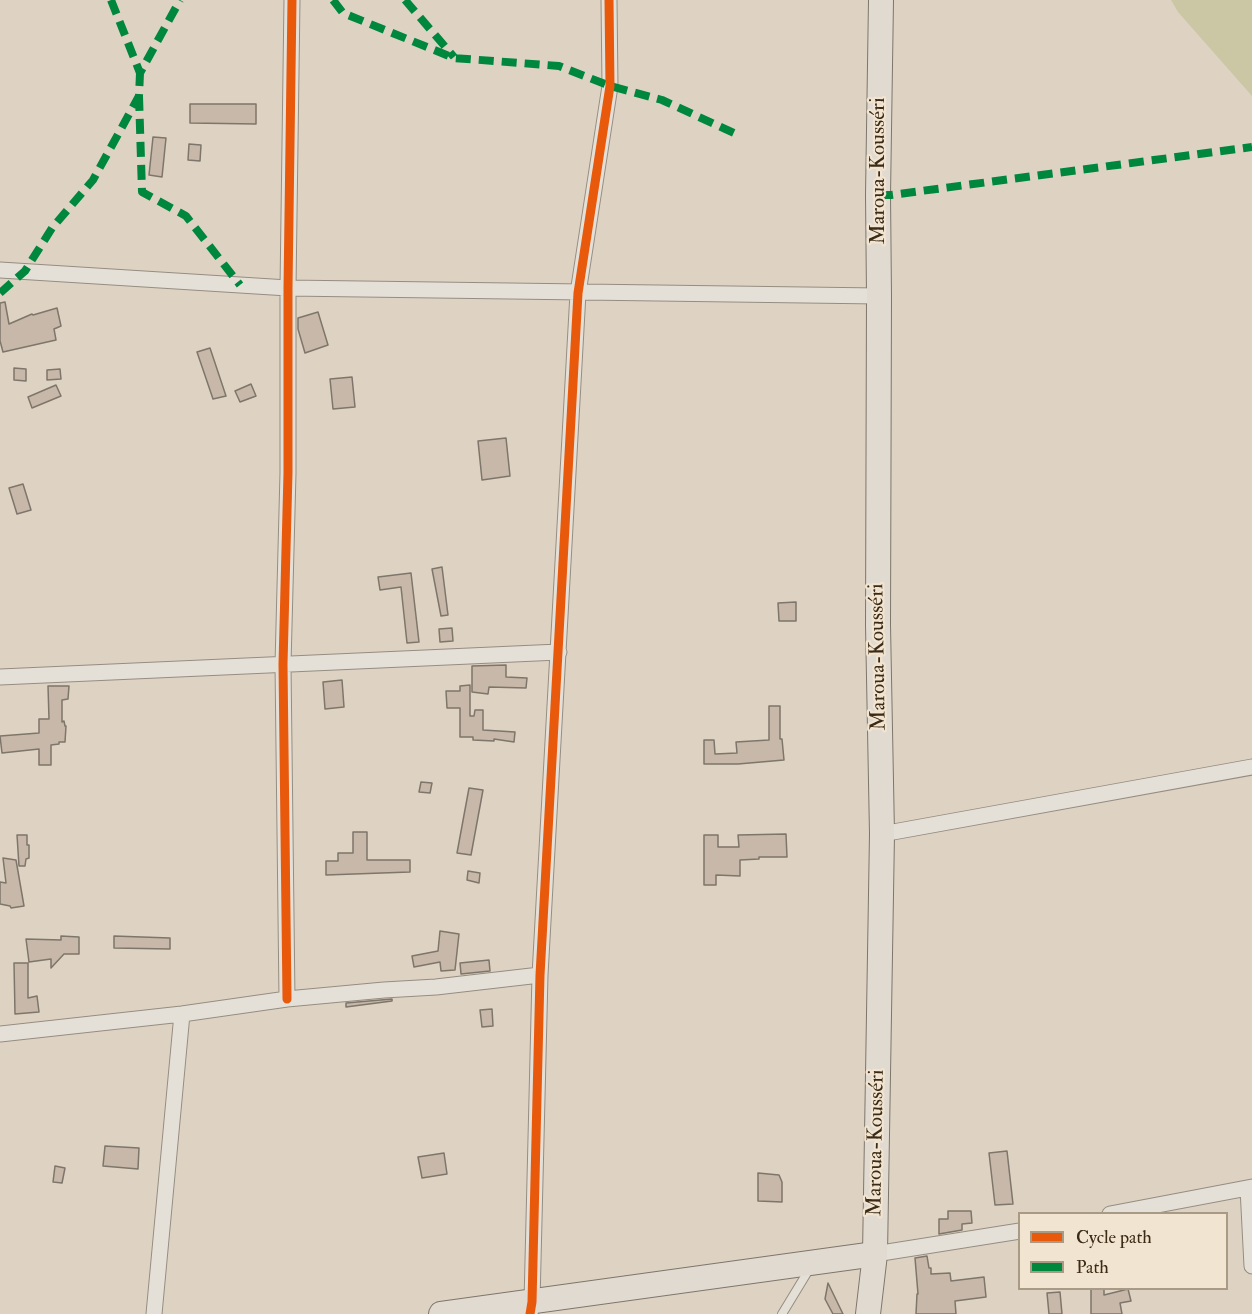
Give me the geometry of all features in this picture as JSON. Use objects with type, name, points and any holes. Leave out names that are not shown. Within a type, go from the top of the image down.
[{"type":"main road","name":"Maroua-Kousséri","points":[[867,1314],[875,1254],[882,834],[878,625],[878,195],[881,0]]},
{"type":"main road","points":[[441,1314],[531,1308],[875,1254]]},
{"type":"street","points":[[286,999],[283,664],[288,473],[292,0]]},
{"type":"street","points":[[531,1308],[540,975],[578,293],[610,86],[609,0]]},
{"type":"street","points":[[0,270],[288,288],[879,296]]},
{"type":"street","points":[[0,677],[559,652]]},
{"type":"street","points":[[882,834],[1252,766]]},
{"type":"street","points":[[0,1034],[182,1014],[286,999],[436,987],[540,975]]},
{"type":"street","points":[[154,1314],[182,1014]]},
{"type":"street","points":[[1120,1212],[1250,1187],[1252,1266]]},
{"type":"street","points":[[875,1254],[1018,1231]]},
{"type":"lane","points":[[782,1314],[814,1262]]},
{"type":"shaded area","points":[[1171,0],[1252,0],[1252,96],[1178,12]]},
{"type":"building","points":[[190,104],[256,104],[256,124],[190,123]]},
{"type":"building","points":[[153,137],[166,138],[162,177],[149,175]]},
{"type":"building","points":[[189,144],[201,145],[200,161],[188,160]]},
{"type":"building","points":[[5,302],[9,324],[32,314],[57,308],[61,326],[54,329],[56,340],[3,352],[0,341],[0,303]]},
{"type":"building","points":[[318,312],[328,345],[305,353],[298,329],[298,318]]},
{"type":"building","points":[[210,348],[226,396],[213,399],[197,352]]},
{"type":"building","points":[[14,368],[26,369],[26,381],[14,380]]},
{"type":"building","points":[[60,369],[61,379],[47,380],[47,370]]},
{"type":"building","points":[[352,377],[355,407],[333,409],[330,379]]},
{"type":"building","points":[[251,384],[256,396],[240,402],[235,391]]},
{"type":"building","points":[[56,385],[61,396],[32,408],[28,397]]},
{"type":"building","points":[[506,438],[510,476],[482,480],[478,441]]},
{"type":"building","points":[[23,484],[31,510],[17,514],[9,488]]},
{"type":"building","points":[[442,567],[448,615],[441,616],[432,569]]},
{"type":"building","points":[[411,573],[419,642],[407,643],[401,587],[380,590],[378,577]]},
{"type":"building","points":[[796,602],[796,621],[779,621],[778,603]]},
{"type":"building","points":[[452,628],[453,641],[440,642],[439,629]]},
{"type":"building","points":[[506,665],[506,677],[527,678],[526,688],[489,687],[488,694],[472,692],[472,666]]},
{"type":"building","points":[[342,680],[344,707],[325,709],[323,682]]},
{"type":"building","points":[[470,685],[470,716],[474,716],[475,710],[483,710],[483,730],[515,732],[514,742],[460,737],[460,708],[447,708],[446,691],[460,691],[460,686]]},
{"type":"building","points":[[48,686],[69,686],[68,699],[62,700],[62,722],[64,721],[66,726],[65,742],[51,745],[51,765],[39,765],[39,749],[2,753],[0,736],[39,733],[39,719],[49,719]]},
{"type":"building","points":[[769,706],[780,706],[780,739],[782,739],[784,760],[704,764],[704,740],[714,740],[715,754],[737,753],[736,742],[769,740]]},
{"type":"building","points":[[421,782],[432,783],[430,793],[419,792]]},
{"type":"building","points":[[469,788],[483,790],[471,855],[457,853]]},
{"type":"building","points":[[353,832],[367,832],[367,860],[410,860],[410,872],[326,875],[326,861],[338,861],[338,853],[353,853]]},
{"type":"building","points":[[786,834],[787,857],[740,860],[740,876],[716,875],[716,885],[704,885],[704,835],[718,835],[718,847],[739,847],[738,835]]},
{"type":"building","points":[[17,835],[27,835],[29,858],[26,859],[25,866],[19,866]]},
{"type":"building","points":[[3,858],[16,860],[24,906],[11,908],[0,904],[0,882],[6,883]]},
{"type":"building","points":[[468,871],[480,873],[479,883],[467,880]]},
{"type":"building","points":[[440,931],[459,934],[455,970],[441,971],[440,962],[414,967],[412,956],[438,951]]},
{"type":"building","points":[[61,936],[79,937],[79,954],[64,954],[51,968],[51,959],[29,962],[26,939],[61,940]]},
{"type":"building","points":[[114,936],[170,938],[170,949],[114,948]]},
{"type":"building","points":[[489,960],[490,971],[461,974],[460,963]]},
{"type":"building","points":[[14,963],[28,963],[28,998],[37,996],[39,1012],[15,1014]]},
{"type":"building","points":[[392,999],[392,1001],[346,1007],[346,1003]]},
{"type":"building","points":[[492,1009],[493,1026],[482,1027],[480,1010]]},
{"type":"building","points":[[105,1146],[139,1148],[138,1169],[103,1166]]},
{"type":"building","points":[[1007,1151],[1013,1204],[995,1205],[989,1153]]},
{"type":"building","points":[[444,1153],[447,1174],[422,1178],[418,1157]]},
{"type":"building","points":[[55,1166],[65,1168],[62,1183],[53,1182]]},
{"type":"building","points":[[758,1173],[779,1175],[782,1182],[782,1202],[758,1201]]},
{"type":"building","points":[[948,1211],[971,1211],[972,1223],[962,1224],[962,1230],[939,1234],[939,1219],[948,1219]]},
{"type":"building","points":[[927,1256],[931,1274],[950,1273],[951,1281],[984,1277],[986,1297],[955,1301],[956,1314],[916,1314],[918,1294],[915,1258]]},
{"type":"building","points":[[828,1283],[843,1314],[833,1314],[825,1299]]},
{"type":"building","points":[[1091,1290],[1104,1290],[1104,1295],[1128,1290],[1131,1301],[1120,1303],[1122,1314],[1091,1314]]},
{"type":"building","points":[[1060,1292],[1062,1314],[1049,1314],[1047,1293]]},
{"type":"marked path","points":[[111,0],[140,73],[180,0]]},
{"type":"marked path","points":[[333,0],[343,13],[454,58],[559,66],[610,86],[662,100],[734,133]]},
{"type":"marked path","points":[[405,0],[454,57]]},
{"type":"marked path","points":[[0,293],[25,271],[52,228],[93,180],[139,96],[140,73]]},
{"type":"marked path","points":[[139,96],[142,192],[186,216],[240,285]]},
{"type":"marked path","points":[[878,195],[1252,147]]},
{"type":"cycle path","points":[[287,999],[283,664],[288,473],[292,0]]},
{"type":"cycle path","points":[[530,1314],[540,975],[578,293],[610,86],[609,0]]}]
